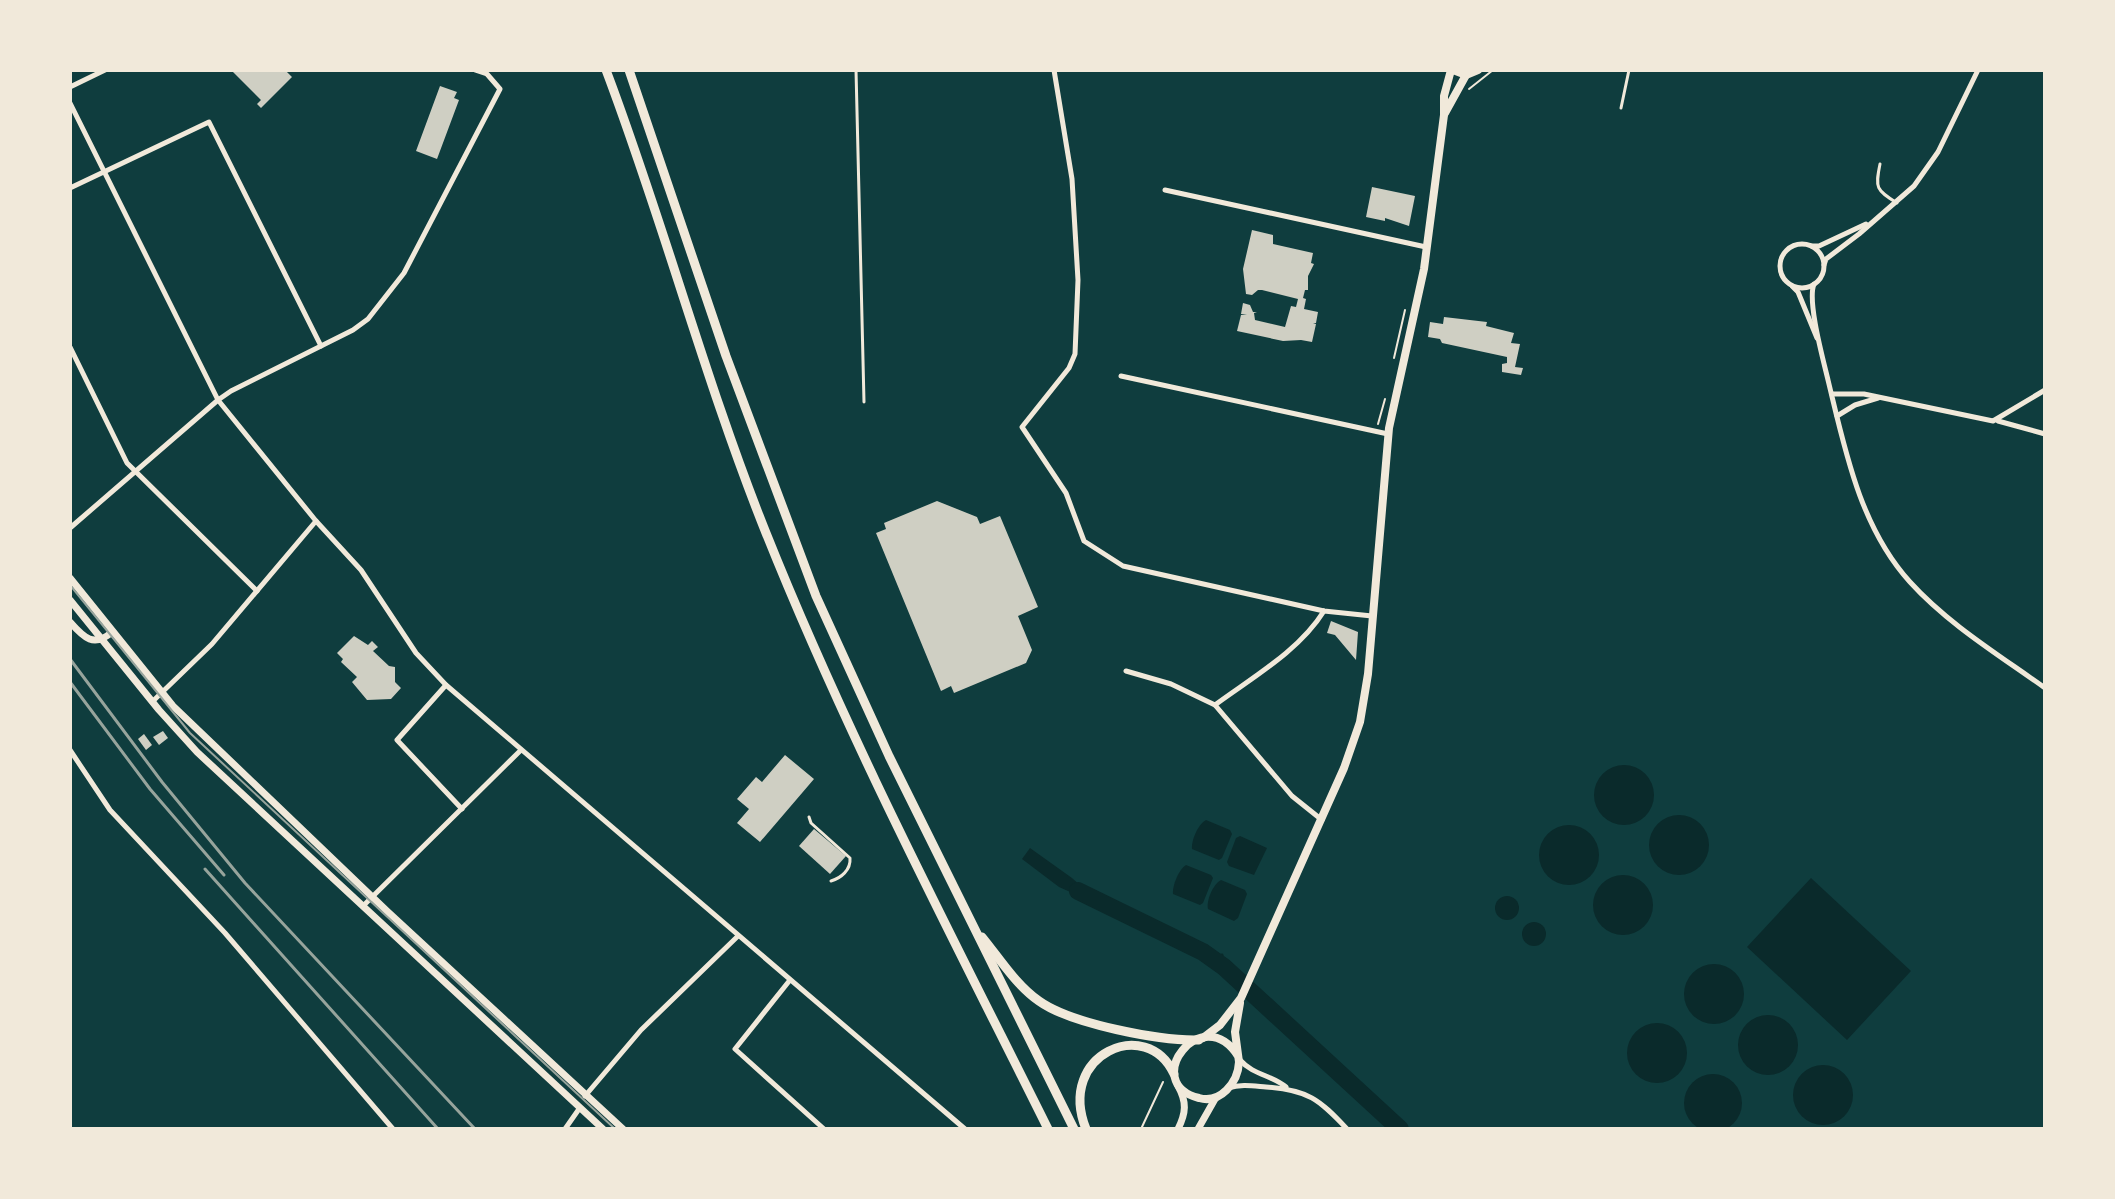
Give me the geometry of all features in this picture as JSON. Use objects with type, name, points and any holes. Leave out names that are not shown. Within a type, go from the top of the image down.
[{"type":"main road","points":[[606,70],[741,468],[795,605],[875,783],[1048,1129]]},
{"type":"main road","points":[[629,70],[726,356],[816,596],[889,756],[1074,1129]]},
{"type":"main road","points":[[1176,1079],[1176,1060],[1180,1052],[1217,1028],[1241,998],[1348,760],[1360,722],[1368,674],[1389,435],[1427,248],[1444,96],[1452,70],[1466,75]]},
{"type":"main road","points":[[1444,115],[1466,75],[1478,70]]},
{"type":"main road","points":[[972,926],[1019,982],[1050,1008],[1109,1027],[1178,1039],[1218,1038],[1228,1043],[1238,1057]]},
{"type":"main road","points":[[1086,1129],[1079,1106],[1080,1088],[1090,1065],[1102,1054],[1125,1047],[1146,1049],[1166,1060],[1176,1079],[1194,1097],[1215,1099],[1237,1077],[1236,1027],[1241,998]]},
{"type":"street","points":[[70,87],[105,70]]},
{"type":"street","points":[[70,528],[218,400],[368,319],[404,273],[500,89],[487,74],[475,70]]},
{"type":"street","points":[[1054,70],[1074,206],[1078,280],[1075,354],[1069,368],[1023,422],[1024,432],[1066,493],[1080,533],[1091,546],[1133,569],[1324,611],[1373,616]]},
{"type":"street","points":[[1978,70],[1932,161],[1914,186],[1826,259],[1820,278],[1811,292],[1819,343],[1837,416],[1862,502],[1879,537],[1896,565],[1932,604],[2045,688]]},
{"type":"street","points":[[70,103],[218,400],[316,521],[361,570],[416,653],[446,685],[965,1129]]},
{"type":"street","points":[[70,188],[209,122],[321,346]]},
{"type":"street","points":[[1165,190],[1427,248]]},
{"type":"street","points":[[1819,343],[1798,292],[1780,271],[1783,255],[1796,245],[1819,246],[1870,223]]},
{"type":"street","points":[[1810,246],[1819,252],[1824,265]]},
{"type":"street","points":[[1792,285],[1805,287],[1814,284]]},
{"type":"street","points":[[70,347],[127,463],[257,591]]},
{"type":"street","points":[[1121,376],[1389,435]]},
{"type":"street","points":[[1997,421],[2045,390]]},
{"type":"street","points":[[1832,394],[1864,394],[2045,434]]},
{"type":"street","points":[[1837,416],[1855,405],[1879,397]]},
{"type":"street","points":[[152,702],[212,644],[316,521]]},
{"type":"street","points":[[70,578],[162,693],[372,897],[623,1129]]},
{"type":"street","points":[[70,600],[152,702],[197,752],[603,1129]]},
{"type":"street","points":[[1215,705],[1299,641],[1324,611]]},
{"type":"street","points":[[70,622],[81,634],[95,641],[102,641],[112,632]]},
{"type":"street","points":[[1126,671],[1171,684],[1215,705],[1292,796],[1322,820]]},
{"type":"street","points":[[446,685],[397,740],[462,809]]},
{"type":"street","points":[[70,750],[110,810],[225,933],[393,1129]]},
{"type":"street","points":[[362,907],[521,750]]},
{"type":"street","points":[[565,1129],[585,1096],[641,1030],[738,936]]},
{"type":"street","points":[[790,980],[735,1049],[824,1129]]},
{"type":"street","points":[[1238,1057],[1251,1070],[1276,1079],[1318,1102],[1347,1129]]},
{"type":"street","points":[[1176,1079],[1185,1105],[1178,1129]]},
{"type":"street","points":[[1227,1088],[1245,1085],[1287,1087]]},
{"type":"street","points":[[1198,1129],[1215,1099]]},
{"type":"lane","points":[[856,70],[864,402]]},
{"type":"lane","points":[[1621,108],[1629,70]]},
{"type":"lane","points":[[1880,164],[1876,184],[1880,191],[1897,203]]},
{"type":"lane","points":[[809,817],[811,823],[850,858],[851,864],[843,875],[831,881]]},
{"type":"path","points":[[1462,95],[1493,70]]},
{"type":"path","points":[[1392,368],[1405,310]]},
{"type":"path","points":[[1375,426],[1386,398]]},
{"type":"path","points":[[1141,1129],[1163,1082]]},
{"type":"water","points":[[1624,765],[1645,774],[1654,795],[1645,816],[1624,825],[1603,816],[1594,795],[1603,774]]},
{"type":"water","points":[[1679,815],[1700,824],[1709,845],[1700,866],[1679,875],[1658,866],[1649,845],[1658,824]]},
{"type":"water","points":[[1206,820],[1230,830],[1232,834],[1219,860],[1192,849],[1196,833]]},
{"type":"water","points":[[1569,825],[1590,834],[1599,855],[1590,876],[1569,885],[1548,876],[1539,855],[1548,834]]},
{"type":"water","points":[[1240,836],[1267,848],[1254,875],[1229,866],[1227,862],[1236,838]]},
{"type":"water","points":[[1030,848],[1072,878],[1097,900],[1095,903],[1059,887],[1022,859]]},
{"type":"water","points":[[1186,865],[1213,878],[1200,905],[1173,894],[1176,878]]},
{"type":"water","points":[[1623,875],[1644,884],[1653,905],[1644,926],[1623,935],[1602,926],[1593,905],[1602,884]]},
{"type":"water","points":[[1811,878],[1911,971],[1847,1040],[1747,947]]},
{"type":"water","points":[[1221,880],[1245,890],[1247,894],[1234,921],[1208,909],[1211,893]]},
{"type":"water","points":[[1507,896],[1516,899],[1519,908],[1516,917],[1507,920],[1498,917],[1495,908],[1498,899]]},
{"type":"water","points":[[1534,922],[1543,925],[1546,934],[1543,943],[1534,946],[1525,943],[1522,934],[1525,925]]},
{"type":"water","points":[[1714,964],[1735,973],[1744,994],[1735,1015],[1714,1024],[1693,1015],[1684,994],[1693,973]]},
{"type":"water","points":[[1768,1015],[1789,1024],[1798,1045],[1789,1066],[1768,1075],[1747,1066],[1738,1045],[1747,1024]]},
{"type":"water","points":[[1657,1023],[1678,1032],[1687,1053],[1678,1074],[1657,1083],[1636,1074],[1627,1053],[1636,1032]]},
{"type":"water","points":[[1823,1065],[1844,1074],[1853,1095],[1844,1116],[1823,1125],[1802,1116],[1793,1095],[1802,1074]]},
{"type":"water","points":[[1713,1074],[1724,1076],[1733,1083],[1740,1092],[1740,1114],[1733,1123],[1724,1130],[1713,1132],[1702,1130],[1693,1123],[1686,1114],[1684,1103],[1686,1092],[1693,1083],[1702,1076]]},
{"type":"building","points":[[231,70],[285,70],[292,77],[261,108],[257,104],[261,100]]},
{"type":"building","points":[[440,86],[457,92],[454,98],[459,100],[437,159],[416,151]]},
{"type":"building","points":[[1372,187],[1415,196],[1409,226],[1385,218],[1385,221],[1366,217]]},
{"type":"building","points":[[1252,230],[1273,235],[1273,244],[1313,253],[1311,263],[1314,264],[1303,298],[1306,299],[1304,309],[1318,312],[1313,324],[1316,324],[1312,342],[1283,341],[1237,331],[1241,315],[1247,315],[1241,314],[1243,303],[1257,312],[1254,313],[1255,320],[1285,327],[1291,306],[1296,307],[1298,299],[1262,290],[1252,295],[1246,294],[1243,269]]},
{"type":"building","points":[[1444,317],[1487,322],[1486,326],[1514,333],[1511,343],[1520,344],[1515,367],[1523,368],[1521,375],[1502,372],[1502,364],[1507,363],[1507,357],[1428,337],[1430,322],[1443,324]]},
{"type":"building","points":[[937,501],[977,517],[980,524],[1000,516],[1038,607],[1018,616],[1032,650],[1026,663],[954,693],[951,686],[941,691],[876,533],[886,529],[884,523]]},
{"type":"building","points":[[1331,621],[1358,632],[1356,660],[1335,635],[1327,633]]},
{"type":"building","points":[[354,636],[368,645],[372,641],[378,647],[373,651],[389,666],[395,667],[395,682],[401,688],[391,699],[367,700],[352,682],[357,677],[341,662],[343,659],[337,653]]},
{"type":"building","points":[[163,731],[168,738],[159,745],[153,737]]},
{"type":"building","points":[[144,734],[152,745],[146,750],[138,739]]},
{"type":"building","points":[[785,755],[814,779],[760,842],[737,823],[749,809],[737,799],[756,777],[762,782]]},
{"type":"building","points":[[814,829],[846,856],[830,874],[799,846]]},
{"type":"waterway","points":[[1078,891],[1203,952],[1224,967],[1400,1129]]},
{"type":"waterway","points":[[1222,955],[1224,967]]},
{"type":"tram line","points":[[70,585],[190,733],[615,1129]]},
{"type":"railway","points":[[70,659],[162,782],[245,883],[475,1129]]},
{"type":"railway","points":[[70,682],[150,789],[224,875]]},
{"type":"railway","points":[[205,869],[438,1129]]}]
